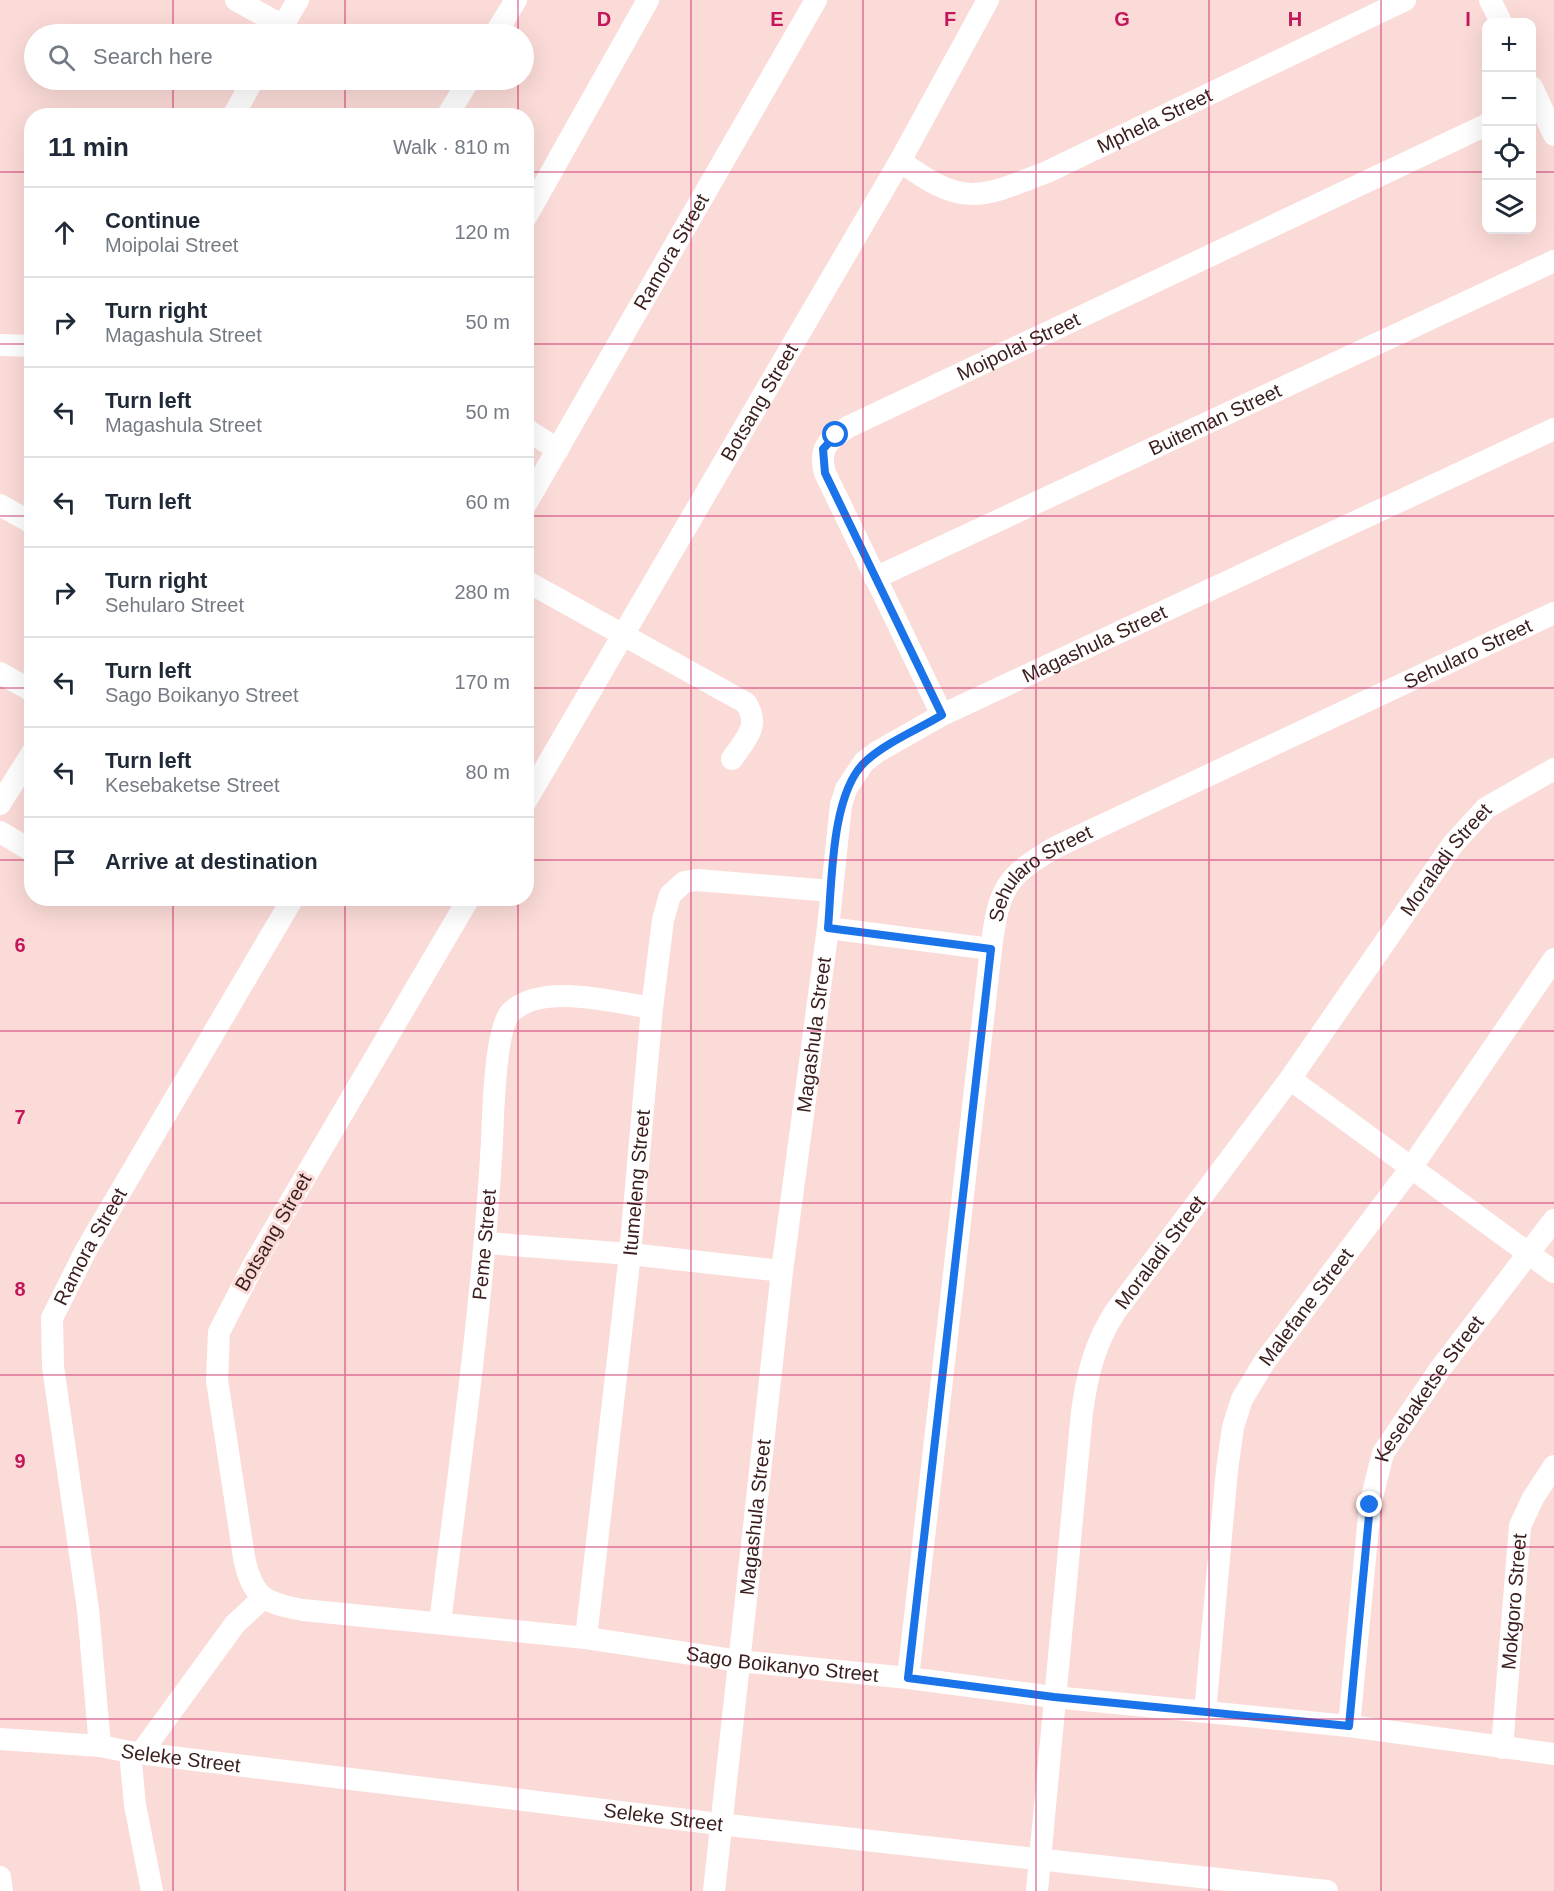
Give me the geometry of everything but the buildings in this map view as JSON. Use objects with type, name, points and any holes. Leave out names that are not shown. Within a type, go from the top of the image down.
[{"type":"street","points":[[236,0],[272,24]]},
{"type":"street","points":[[284,24],[298,0]]},
{"type":"street","points":[[501,24],[516,0]]},
{"type":"street","points":[[534,203],[648,0]]},
{"type":"street","name":"Ramora Street","points":[[534,490],[816,0]]},
{"type":"street","name":"Botsang Street","points":[[534,788],[900,161],[988,0]]},
{"type":"street","name":"Mphela Street","points":[[900,161],[931,184],[961,194],[980,195],[1000,190],[1047,172],[1181,105],[1405,0]]},
{"type":"street","points":[[1490,0],[1499,18]]},
{"type":"street","points":[[237,108],[247,90]]},
{"type":"street","points":[[452,108],[463,90]]},
{"type":"street","points":[[1536,101],[1554,135]]},
{"type":"street","name":"Moipolai Street","points":[[942,715],[824,467],[823,449],[836,435],[1484,126]]},
{"type":"street","name":"Buiteman Street","points":[[875,578],[1554,261]]},
{"type":"street","points":[[0,345],[24,346]]},
{"type":"street","name":"Magashula Street","points":[[714,1891],[719,1824],[782,1272],[828,928],[841,805],[854,774],[877,752],[942,715],[1554,429]]},
{"type":"street","points":[[534,434],[558,450]]},
{"type":"street","points":[[0,505],[24,518]]},
{"type":"street","points":[[534,585],[624,637],[746,703],[753,715],[753,726],[732,759]]},
{"type":"street","name":"Sehularo Street","points":[[908,1678],[991,949],[995,920],[1006,884],[1026,864],[1056,847],[1554,613]]},
{"type":"street","points":[[0,673],[24,686]]},
{"type":"street","points":[[0,804],[24,766]]},
{"type":"street","name":"Moraladi Street","points":[[1037,1891],[1082,1412],[1086,1383],[1098,1344],[1115,1312],[1290,1079],[1459,837],[1486,808],[1554,769]]},
{"type":"street","points":[[0,832],[24,846]]},
{"type":"street","name":"Itumeleng Street","points":[[586,1638],[630,1254],[652,1008],[666,904],[670,895],[684,882],[713,880],[831,891]]},
{"type":"street","name":"Ramora Street","points":[[100,1746],[88,1609],[53,1367],[52,1318],[86,1250],[288,906]]},
{"type":"street","name":"Botsang Street","points":[[263,1598],[254,1589],[248,1576],[244,1557],[217,1380],[219,1332],[254,1264],[464,906]]},
{"type":"street","points":[[828,928],[991,949]]},
{"type":"street","name":"Malefane Street","points":[[1205,1712],[1226,1481],[1239,1406],[1264,1361],[1411,1168],[1554,959]]},
{"type":"street","name":"Peme Street","points":[[440,1623],[486,1243],[501,1036],[509,1014],[530,1000],[548,996],[583,998],[652,1008]]},
{"type":"street","points":[[1290,1079],[1554,1272]]},
{"type":"street","name":"Kesebaketse Street","points":[[1349,1726],[1370,1505],[1380,1459],[1394,1433],[1440,1369],[1554,1220]]},
{"type":"street","points":[[486,1243],[630,1254],[782,1272]]},
{"type":"street","name":"Mokgoro Street","points":[[1502,1748],[1520,1526],[1533,1497],[1554,1466]]},
{"type":"street","points":[[152,1891],[135,1805],[135,1753],[235,1623],[263,1598]]},
{"type":"street","name":"Sago Boikanyo Street","points":[[263,1598],[284,1607],[303,1610],[586,1638],[739,1661],[908,1678],[1054,1697],[1349,1726],[1554,1754]]},
{"type":"street","name":"Seleke Street","points":[[0,1739],[100,1746],[135,1753],[719,1824],[1327,1891]]},
{"type":"street","points":[[0,1877],[2,1891]]},
{"type":"route","points":[[836,435],[825,444],[823,449],[822,461],[825,473],[942,715],[877,752],[854,774],[841,805],[828,928],[991,949],[908,1678],[1054,1697],[1349,1726],[1370,1505]]}]
